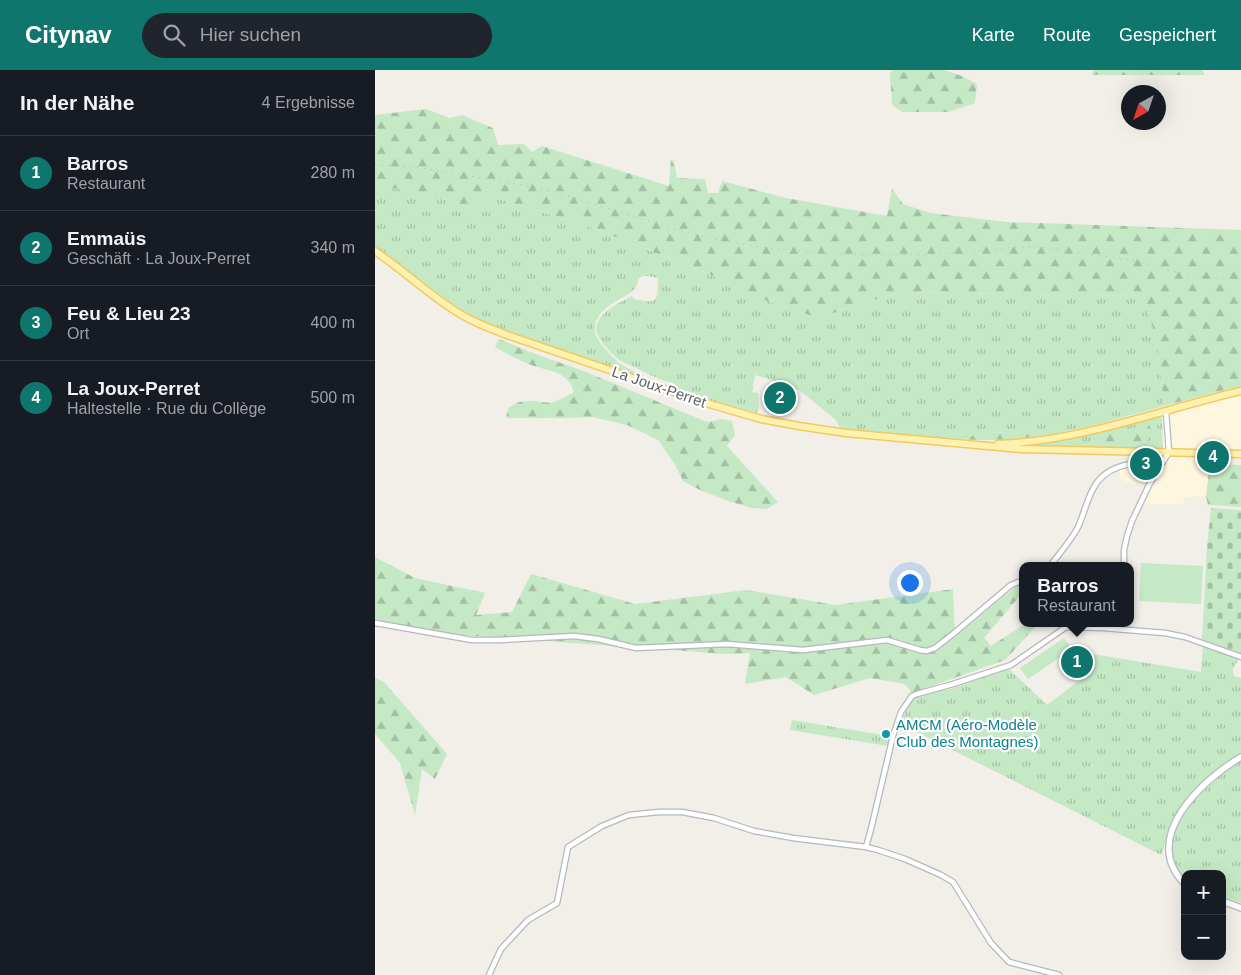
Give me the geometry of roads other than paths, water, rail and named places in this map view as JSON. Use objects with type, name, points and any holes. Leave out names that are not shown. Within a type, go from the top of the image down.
[{"type":"main road","name":"La Joux-Perret","points":[[375,251],[434,296],[479,324],[672,392],[735,412],[799,426],[846,433],[971,445],[1021,449],[1241,454]]},
{"type":"main road","name":"La Joux-Perret","points":[[971,445],[1023,443],[1059,438],[1241,391]]},
{"type":"main road","points":[[1181,879],[1169,859],[1168,844],[1171,830],[1191,798],[1203,785],[1241,757]]},
{"type":"main road","points":[[1226,902],[1241,908]]},
{"type":"street","points":[[1124,562],[1124,550],[1132,521],[1149,485],[1169,452],[1166,411]]},
{"type":"street","points":[[1053,562],[1078,527],[1096,482],[1104,474],[1121,466],[1164,460]]},
{"type":"street","points":[[375,622],[472,640],[574,636],[598,639],[636,648],[727,644],[803,650],[887,640],[927,651],[935,648],[1011,585],[1019,582]]},
{"type":"street","points":[[865,847],[893,736],[901,712],[912,696],[1011,665],[1065,627],[1149,631],[1185,637],[1241,657]]},
{"type":"street","points":[[489,975],[501,949],[528,920],[557,903],[568,847],[602,826],[629,816],[659,812],[682,812],[714,818],[754,831],[865,847],[905,859],[953,882],[991,943],[1009,962],[1059,975]]},
{"type":"railway","points":[[375,165],[416,167],[529,186],[680,231],[767,248],[839,254],[921,255],[1016,247],[1038,247],[1131,260],[1196,277],[1241,279]]},
{"type":"place","name":"Emmaüs","points":[[780,398]]},
{"type":"place","name":"La Joux-Perret","points":[[1213,457]]},
{"type":"place","name":"Feu & Lieu 23","points":[[1146,464]]},
{"type":"place","name":"Barros","points":[[1077,662]]},
{"type":"place","name":"AMCM (Aéro-Modèle Club des Montagnes)","points":[[886,734]]}]
